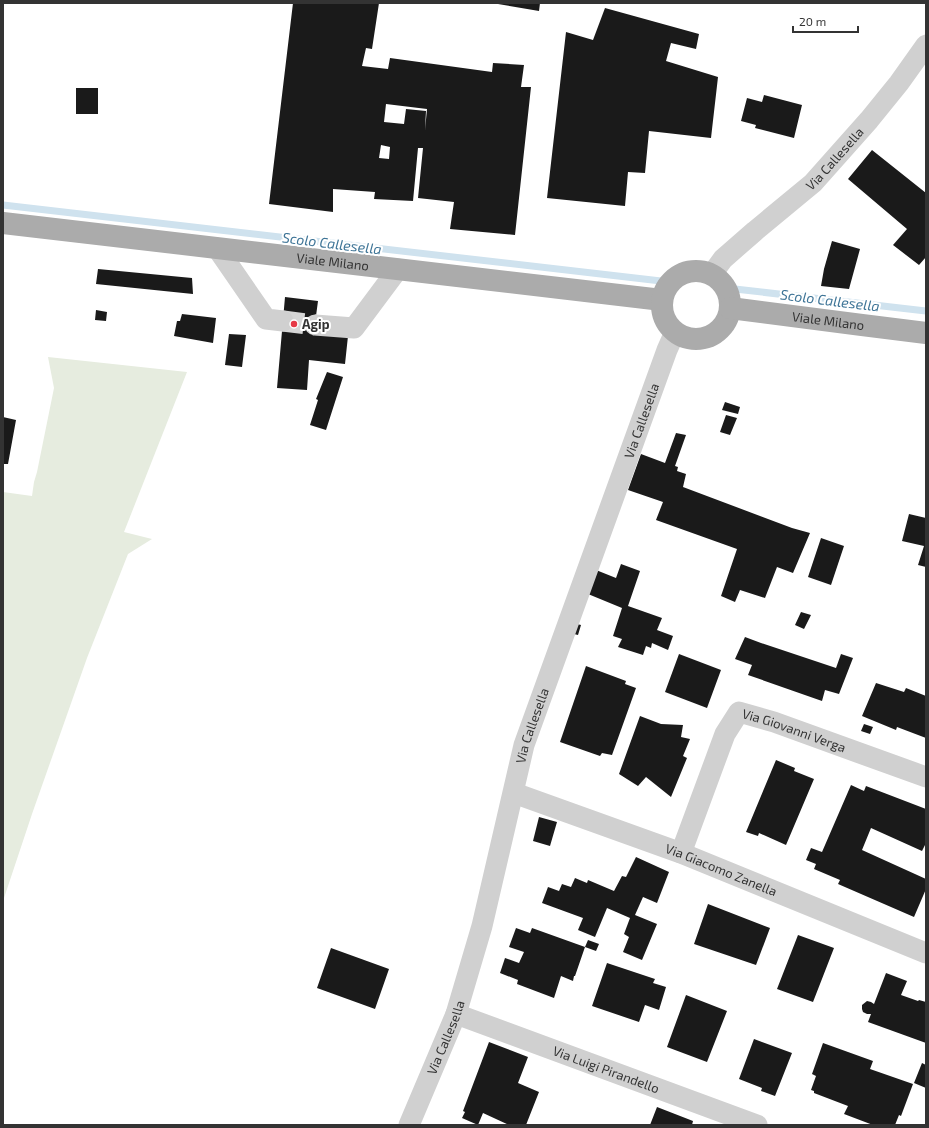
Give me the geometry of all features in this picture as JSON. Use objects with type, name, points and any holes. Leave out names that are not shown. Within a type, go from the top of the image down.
[{"type":"main road","name":"Viale Milano","points":[[3,223],[662,300]]},
{"type":"main road","points":[[690,270],[701,270],[712,274],[724,285],[728,292],[730,308],[728,317],[718,332],[710,336],[701,339],[683,337],[669,326],[664,318],[661,309],[665,289],[671,280],[690,270]]},
{"type":"main road","name":"Viale Milano","points":[[730,308],[926,333]]},
{"type":"street","name":"Via Callesella","points":[[712,274],[723,259],[801,194],[822,174],[899,82],[926,45]]},
{"type":"street","points":[[217,248],[266,319],[283,321]]},
{"type":"street","points":[[315,325],[354,328],[398,269]]},
{"type":"street","name":"Via Callesella","points":[[409,1125],[456,1014],[482,926],[524,745],[667,350],[675,332]]},
{"type":"street","name":"Via Giovanni Verga","points":[[681,853],[725,734],[738,712],[774,722],[926,777]]},
{"type":"street","name":"Via Giacomo Zanella","points":[[514,793],[681,853],[926,953]]},
{"type":"street","name":"Via Luigi Pirandello","points":[[456,1014],[757,1125]]},
{"type":"shaded area","points":[[48,357],[187,372],[124,532],[152,539],[128,554],[87,658],[3,901],[3,492],[32,496],[54,388]]},
{"type":"building","points":[[293,3],[379,3],[372,49],[366,48],[362,66],[388,69],[390,58],[492,72],[493,63],[524,65],[521,87],[531,87],[515,235],[450,229],[454,202],[418,198],[423,148],[418,148],[413,201],[374,199],[375,192],[333,189],[333,212],[269,204]],"holes":[[[386,104],[427,109],[425,130],[426,111],[406,109],[404,124],[384,122]],[[381,145],[390,147],[389,159],[379,158]]]},
{"type":"building","points":[[498,3],[540,3],[539,11]]},
{"type":"building","points":[[605,8],[699,34],[696,49],[671,43],[666,61],[718,77],[711,138],[649,131],[645,173],[628,172],[625,206],[547,198],[566,32],[593,40]]},
{"type":"building","points":[[76,88],[98,88],[98,114],[76,114]]},
{"type":"building","points":[[764,95],[802,105],[794,138],[755,128],[756,125],[741,121],[747,98],[762,102]]},
{"type":"building","points":[[872,150],[926,193],[926,257],[919,265],[893,245],[907,229],[848,179]]},
{"type":"building","points":[[832,241],[860,249],[849,289],[821,286]]},
{"type":"building","points":[[98,269],[192,278],[193,294],[96,284]]},
{"type":"building","points":[[285,297],[318,301],[314,331],[348,336],[345,364],[309,360],[307,390],[277,388]]},
{"type":"building","points":[[96,310],[107,312],[106,321],[95,320]]},
{"type":"building","points":[[182,314],[216,318],[213,343],[174,336],[177,321],[180,321]]},
{"type":"building","points":[[229,334],[246,335],[242,367],[225,365]]},
{"type":"building","points":[[327,372],[343,377],[326,430],[310,425],[318,400],[316,399]]},
{"type":"building","points":[[725,402],[740,407],[738,414],[722,410]]},
{"type":"building","points":[[726,415],[737,418],[730,435],[720,432]]},
{"type":"building","points":[[3,417],[16,420],[8,464],[3,464]]},
{"type":"building","points":[[676,433],[686,435],[675,466],[678,467],[677,471],[686,474],[683,487],[792,528],[810,533],[793,573],[777,567],[765,598],[740,590],[735,602],[721,596],[737,549],[656,520],[663,502],[628,490],[641,454],[665,463]]},
{"type":"building","points":[[909,514],[926,518],[926,567],[918,565],[924,546],[902,541]]},
{"type":"building","points":[[821,538],[844,546],[831,585],[808,577]]},
{"type":"building","points":[[621,564],[640,571],[628,606],[662,618],[657,630],[673,636],[668,650],[652,643],[651,648],[646,646],[643,655],[618,647],[622,639],[613,636],[622,608],[588,594],[596,570],[616,578]]},
{"type":"building","points":[[801,612],[811,615],[804,629],[795,625]]},
{"type":"building","points":[[577,624],[581,625],[578,635],[574,634]]},
{"type":"building","points":[[745,637],[836,668],[841,654],[853,658],[839,694],[825,690],[822,701],[748,675],[752,665],[735,659]]},
{"type":"building","points":[[679,654],[721,670],[707,708],[665,692]]},
{"type":"building","points":[[586,666],[626,681],[625,684],[636,688],[612,755],[602,753],[600,756],[560,742]]},
{"type":"building","points":[[876,683],[904,692],[906,688],[926,696],[926,738],[897,727],[896,730],[862,716]]},
{"type":"building","points":[[640,716],[661,724],[683,725],[681,737],[690,739],[683,756],[687,758],[671,797],[646,777],[638,786],[619,774]]},
{"type":"building","points":[[864,724],[873,727],[870,734],[861,731]]},
{"type":"building","points":[[776,760],[795,768],[794,771],[814,779],[786,845],[759,833],[758,836],[746,832]]},
{"type":"building","points":[[851,785],[864,791],[866,786],[926,809],[926,843],[922,851],[871,828],[862,850],[926,879],[926,889],[914,917],[838,884],[840,880],[814,869],[816,864],[806,860],[811,848],[822,852]]},
{"type":"building","points":[[539,817],[557,822],[550,846],[533,841]]},
{"type":"building","points":[[636,857],[669,872],[657,903],[643,897],[635,915],[657,924],[642,960],[623,952],[629,937],[624,934],[630,918],[607,908],[595,937],[578,930],[583,918],[542,903],[548,887],[559,891],[562,884],[571,887],[575,878],[587,883],[588,880],[614,891],[622,876],[626,877]]},
{"type":"building","points":[[708,904],[770,928],[756,965],[694,944]]},
{"type":"building","points":[[516,928],[530,933],[532,928],[585,947],[573,981],[561,976],[554,998],[517,984],[518,980],[500,973],[505,958],[519,963],[524,952],[509,947]]},
{"type":"building","points":[[798,935],[834,948],[813,1002],[777,989]]},
{"type":"building","points":[[588,940],[599,944],[596,951],[585,947]]},
{"type":"building","points":[[331,948],[389,969],[375,1009],[317,988]]},
{"type":"building","points":[[607,963],[655,979],[653,983],[666,987],[659,1010],[645,1005],[639,1022],[592,1006]]},
{"type":"building","points":[[886,973],[907,981],[901,995],[926,1002],[926,1043],[868,1022],[871,1014],[863,1012],[862,1005],[867,1001],[874,1004]]},
{"type":"building","points":[[686,995],[727,1011],[707,1062],[667,1047]]},
{"type":"building","points":[[754,1039],[792,1053],[775,1096],[761,1091],[762,1088],[739,1079]]},
{"type":"building","points":[[489,1042],[528,1057],[518,1083],[539,1092],[526,1125],[509,1125],[483,1113],[478,1125],[462,1118],[465,1112],[463,1111]]},
{"type":"building","points":[[823,1043],[873,1061],[870,1069],[913,1084],[901,1116],[899,1115],[895,1125],[873,1125],[844,1114],[848,1106],[814,1093],[814,1091],[811,1090],[816,1076],[812,1074]]},
{"type":"building","points":[[922,1063],[926,1065],[926,1088],[914,1083]]},
{"type":"building","points":[[657,1107],[693,1121],[692,1125],[650,1125]]},
{"type":"waterway","name":"Scolo Callesella","points":[[3,205],[661,281]]},
{"type":"waterway","name":"Scolo Callesella","points":[[735,289],[926,311]]},
{"type":"tunnel","points":[[283,321],[315,325]]},
{"type":"place","name":"Agip","points":[[294,324]]}]
